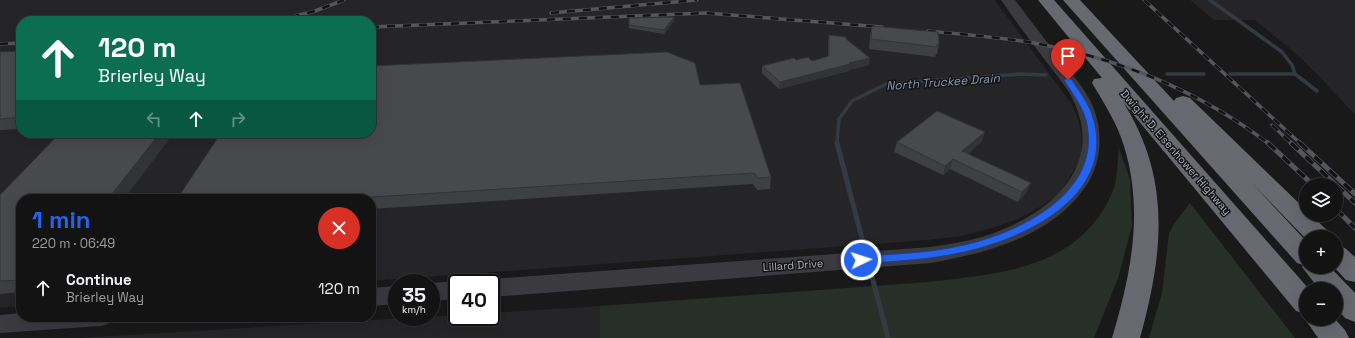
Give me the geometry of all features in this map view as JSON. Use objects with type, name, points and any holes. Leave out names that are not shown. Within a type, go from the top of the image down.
[{"type":"highway","points":[[1039,0],[1102,84],[1117,107],[1129,130],[1139,158],[1148,204],[1148,236],[1143,275],[1126,338]]},
{"type":"highway","name":"Dwight D. Eisenhower Highway","points":[[1046,0],[1299,296]]},
{"type":"highway","points":[[1071,0],[1299,249]]},
{"type":"highway","points":[[1100,30],[1146,66],[1311,230]]},
{"type":"highway","points":[[1343,261],[1355,273]]},
{"type":"highway","points":[[1321,274],[1329,282]]},
{"type":"highway","points":[[1343,298],[1355,311]]},
{"type":"highway","points":[[1325,326],[1335,338]]},
{"type":"street","name":"Lillard Drive","points":[[500,287],[931,255],[964,249],[998,239],[1027,227],[1051,212],[1070,195],[1077,186],[1086,172],[1091,156],[1093,136],[1090,120],[1085,107],[1074,87],[1008,0]]},
{"type":"street","points":[[376,297],[388,296]]},
{"type":"street","points":[[0,324],[29,322]]},
{"type":"shaded area","points":[[0,0],[995,0],[1073,106],[1079,122],[1082,137],[1081,159],[1059,194],[1040,207],[1018,219],[961,236],[928,240],[466,274],[448,274],[448,275],[440,276],[440,274],[388,274],[388,280],[376,281],[376,194],[16,194],[16,306],[0,308]]},
{"type":"shaded area","points":[[1190,0],[1355,0],[1355,115],[1318,75],[1292,50],[1255,20],[1214,20]]},
{"type":"shaded area","points":[[1119,148],[1130,180],[1132,226],[1118,278],[1094,338],[600,338],[600,306],[928,282],[984,275],[1011,270],[1037,262],[1061,251],[1082,235],[1100,215],[1114,188]]},
{"type":"shaded area","points":[[1190,203],[1295,338],[1149,338],[1162,293],[1169,233]]},
{"type":"shaded area","points":[[600,306],[600,338],[77,338],[341,322],[376,322],[376,320],[388,319],[388,326],[440,326],[440,316],[448,316],[448,326],[500,326],[500,312]]},
{"type":"building","points":[[674,17],[664,30],[629,25],[629,18]]},
{"type":"building","points":[[872,26],[938,32],[939,44],[937,44],[937,47],[871,39]]},
{"type":"building","points":[[829,35],[846,37],[846,39],[870,58],[780,82],[762,66],[794,58],[796,60],[808,57],[812,61],[829,56]]},
{"type":"building","points":[[16,51],[16,117],[0,119],[0,52]]},
{"type":"building","points":[[667,52],[695,63],[700,85],[740,83],[771,177],[758,178],[754,173],[376,197],[376,194],[180,194],[218,138],[376,138],[376,66]]},
{"type":"building","points":[[937,111],[985,132],[962,151],[1031,183],[1022,192],[953,159],[945,166],[897,142]]},
{"type":"building","points":[[55,138],[156,138],[112,194],[16,194],[16,280],[0,281],[0,195]]},
{"type":"waterway","name":"North Truckee Drain","points":[[1210,0],[1282,52],[1292,65],[1295,74]]},
{"type":"waterway","name":"North Truckee Drain","points":[[837,143],[839,119],[852,101],[886,84],[1020,74],[1046,75]]},
{"type":"waterway","name":"North Truckee Drain","points":[[1167,74],[1204,74]]},
{"type":"waterway","name":"North Truckee Drain","points":[[1230,74],[1295,74]]},
{"type":"waterway","points":[[1295,74],[1317,91]]},
{"type":"waterway","name":"North Truckee Drain","points":[[837,143],[888,338]]},
{"type":"railway","points":[[296,16],[315,11],[344,0]]},
{"type":"railway","points":[[551,13],[697,0]]},
{"type":"railway","points":[[1144,0],[1301,144]]},
{"type":"railway","points":[[376,27],[706,13],[882,27]]},
{"type":"railway","points":[[928,31],[991,37],[1061,48],[1124,67],[1155,78],[1214,107],[1269,144]]},
{"type":"railway","points":[[0,44],[16,43]]},
{"type":"railway","points":[[1272,125],[1292,144]]},
{"type":"railway","points":[[1268,143],[1306,178]]},
{"type":"railway","points":[[1291,143],[1355,203]]},
{"type":"railway","points":[[1300,143],[1355,194]]},
{"type":"railway","points":[[1343,216],[1355,228]]},
{"type":"route","points":[[861,260],[931,255],[964,249],[998,239],[1027,227],[1051,212],[1070,195],[1077,186],[1086,172],[1091,156],[1093,136],[1090,120],[1085,107],[1074,87],[1068,80]]}]
